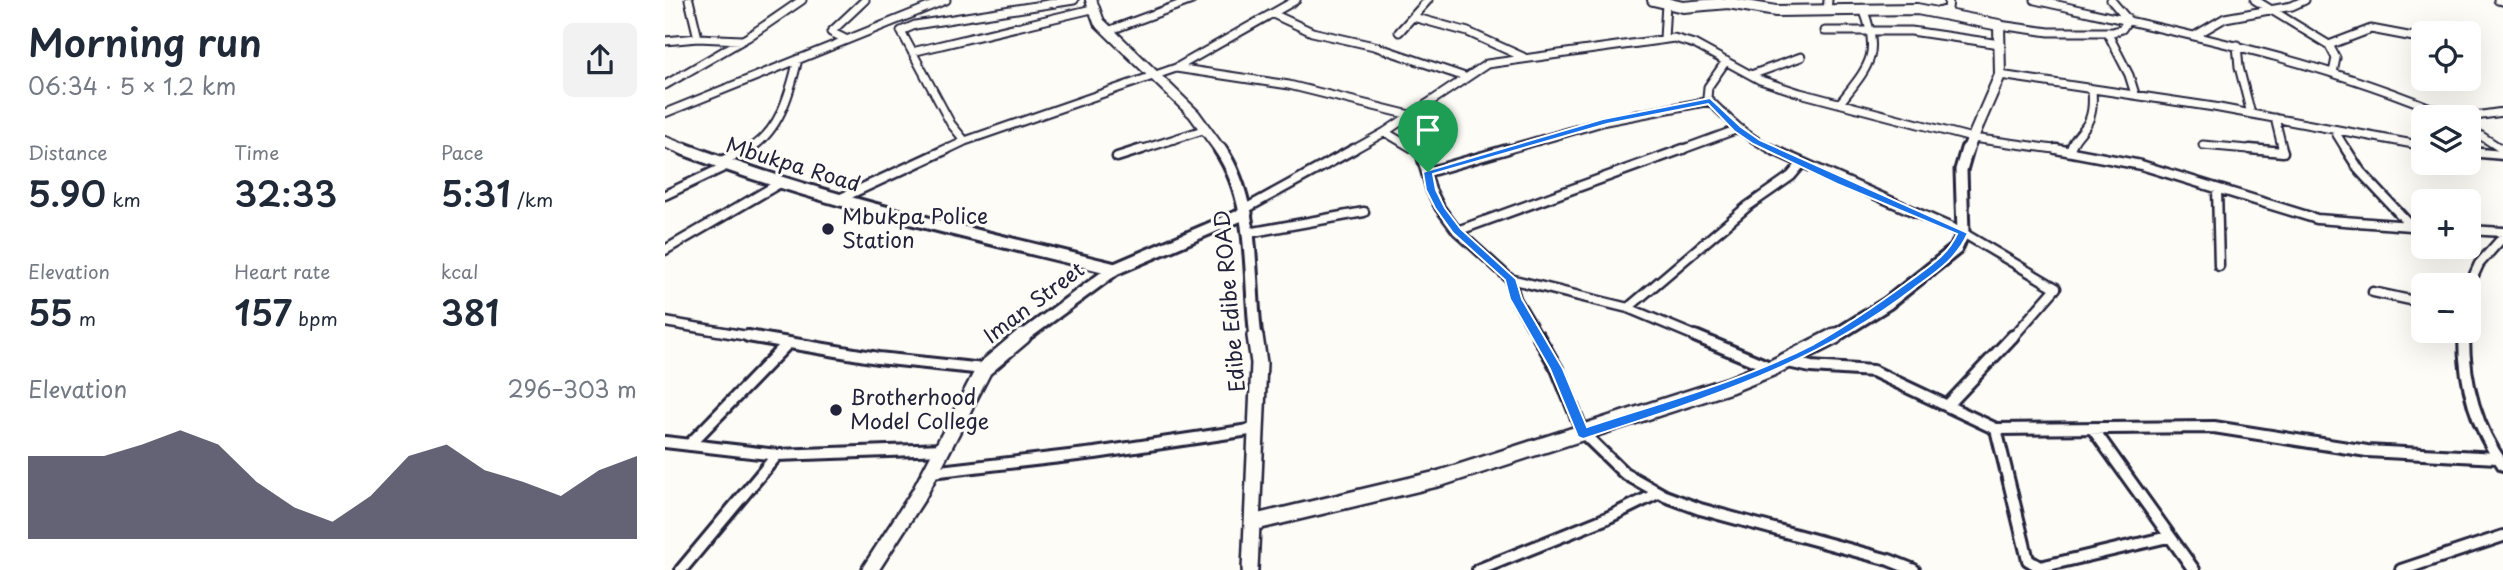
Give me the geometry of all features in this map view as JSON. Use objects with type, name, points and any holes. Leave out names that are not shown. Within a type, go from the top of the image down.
[{"type":"street","points":[[689,0],[698,38]]},
{"type":"street","points":[[665,85],[743,40],[802,0]]},
{"type":"street","points":[[845,39],[831,32],[865,0]]},
{"type":"street","points":[[665,114],[946,0]]},
{"type":"street","points":[[965,141],[951,124],[900,33],[907,28],[1074,0]]},
{"type":"street","points":[[1108,31],[1192,0]]},
{"type":"street","points":[[837,200],[965,141],[1176,68],[1297,0]]},
{"type":"street","points":[[1399,32],[1428,0]]},
{"type":"street","points":[[1938,12],[1948,9],[1949,0]]},
{"type":"street","points":[[2035,0],[2237,45],[2333,73],[2426,105]]},
{"type":"street","points":[[2111,0],[2128,20]]},
{"type":"street","points":[[2255,0],[2329,45],[2336,58],[2333,73]]},
{"type":"street","points":[[2196,35],[2225,18],[2299,4],[2305,0]]},
{"type":"street","points":[[1664,39],[1659,2],[1683,7],[1724,3],[1765,10],[1827,5],[1938,12],[2049,32],[2107,32],[2122,29],[2128,20]]},
{"type":"street","points":[[912,52],[1092,5]]},
{"type":"street","name":"Edibe Edibe ROAD","points":[[1092,5],[1098,22],[1206,129],[1227,159],[1246,211],[1259,363],[1250,570]]},
{"type":"street","points":[[1840,103],[1873,57],[1876,42],[1863,9]]},
{"type":"street","points":[[1273,14],[1312,32],[1386,50],[1465,77]]},
{"type":"street","points":[[1413,17],[1468,32],[1523,57]]},
{"type":"street","points":[[1252,523],[1441,478],[1730,385],[1787,361],[1843,332],[1888,303],[1951,254],[1963,233],[1960,181],[1966,151],[2000,75],[1999,25]]},
{"type":"street","points":[[1825,32],[1873,29],[1931,33],[2000,44]]},
{"type":"street","points":[[2329,45],[2371,29],[2411,37]]},
{"type":"street","points":[[2107,32],[2129,75],[2135,94]]},
{"type":"street","points":[[665,41],[698,38],[743,40]]},
{"type":"street","points":[[1246,211],[1385,132],[1487,64],[1664,39],[1685,40],[1751,75],[1800,93],[1972,138],[2070,151],[2141,165],[2317,219],[2353,224],[2411,226]]},
{"type":"street","points":[[2237,45],[2251,114]]},
{"type":"street","points":[[1751,75],[1801,57]]},
{"type":"street","points":[[665,195],[764,140],[794,80],[798,59]]},
{"type":"street","points":[[1726,61],[1706,93],[1710,101],[1738,129],[1756,142],[1963,233],[2053,284],[2056,291],[1948,405]]},
{"type":"street","points":[[1176,68],[1289,85],[1410,115]]},
{"type":"street","points":[[2000,75],[2135,94],[2411,144]]},
{"type":"street","points":[[2070,151],[2073,139],[2085,127],[2093,108],[2092,89]]},
{"type":"street","points":[[1428,172],[1606,121],[1710,101]]},
{"type":"street","points":[[2481,115],[2503,112]]},
{"type":"street","points":[[2203,145],[2283,152],[2275,118]]},
{"type":"street","points":[[1117,157],[1206,129]]},
{"type":"street","points":[[1457,231],[1738,129]]},
{"type":"street","points":[[2334,130],[2360,171],[2411,226]]},
{"type":"street","points":[[1385,132],[1413,147],[1421,155],[1431,190],[1440,208],[1457,231],[1510,279],[1628,308],[1772,368]]},
{"type":"street","points":[[2481,137],[2503,153]]},
{"type":"street","name":"Mbukpa Road","points":[[665,142],[722,164],[837,200],[1115,269]]},
{"type":"street","points":[[2481,152],[2503,153]]},
{"type":"street","points":[[1628,308],[1748,206],[1791,176],[1802,163]]},
{"type":"street","points":[[665,250],[780,183]]},
{"type":"street","points":[[2217,189],[2219,266]]},
{"type":"street","name":"Iman Street","points":[[870,570],[931,472],[984,369],[1004,349],[1115,269],[1246,211]]},
{"type":"street","points":[[1248,233],[1364,212]]},
{"type":"street","points":[[2481,231],[2503,232]]},
{"type":"street","points":[[2475,273],[2479,264],[2503,237]]},
{"type":"street","points":[[1510,279],[1516,299],[1556,369],[1583,433],[1624,473],[1658,493],[1700,509],[1889,560],[1914,570]]},
{"type":"street","points":[[2373,292],[2411,300]]},
{"type":"street","points":[[665,322],[879,358],[984,369]]},
{"type":"street","points":[[2465,343],[2467,386],[2474,410],[2482,432],[2500,462]]},
{"type":"street","points":[[689,445],[787,344]]},
{"type":"street","points":[[1787,361],[1819,368],[1873,371],[1996,429],[2214,426],[2367,451],[2500,462]]},
{"type":"street","points":[[931,472],[1095,453],[1256,429]]},
{"type":"street","points":[[1996,429],[2028,561],[2040,567],[2168,537]]},
{"type":"street","points":[[2093,429],[2194,570]]},
{"type":"street","points":[[665,442],[777,455],[944,449]]},
{"type":"street","points":[[681,570],[777,455]]},
{"type":"street","points":[[1478,570],[1607,518],[1658,493]]},
{"type":"street","points":[[2401,570],[2503,536]]},
{"type":"place","name":"Mbukpa Police Station","points":[[828,229]]},
{"type":"place","name":"Brotherhood Model College","points":[[836,410]]},
{"type":"route","points":[[1710,101],[1738,129],[1756,142],[1963,233],[1956,249],[1942,262],[1888,303],[1818,346],[1730,385],[1583,433],[1548,353],[1516,299],[1510,279],[1457,231],[1431,190],[1428,172],[1606,121],[1710,101]]}]
